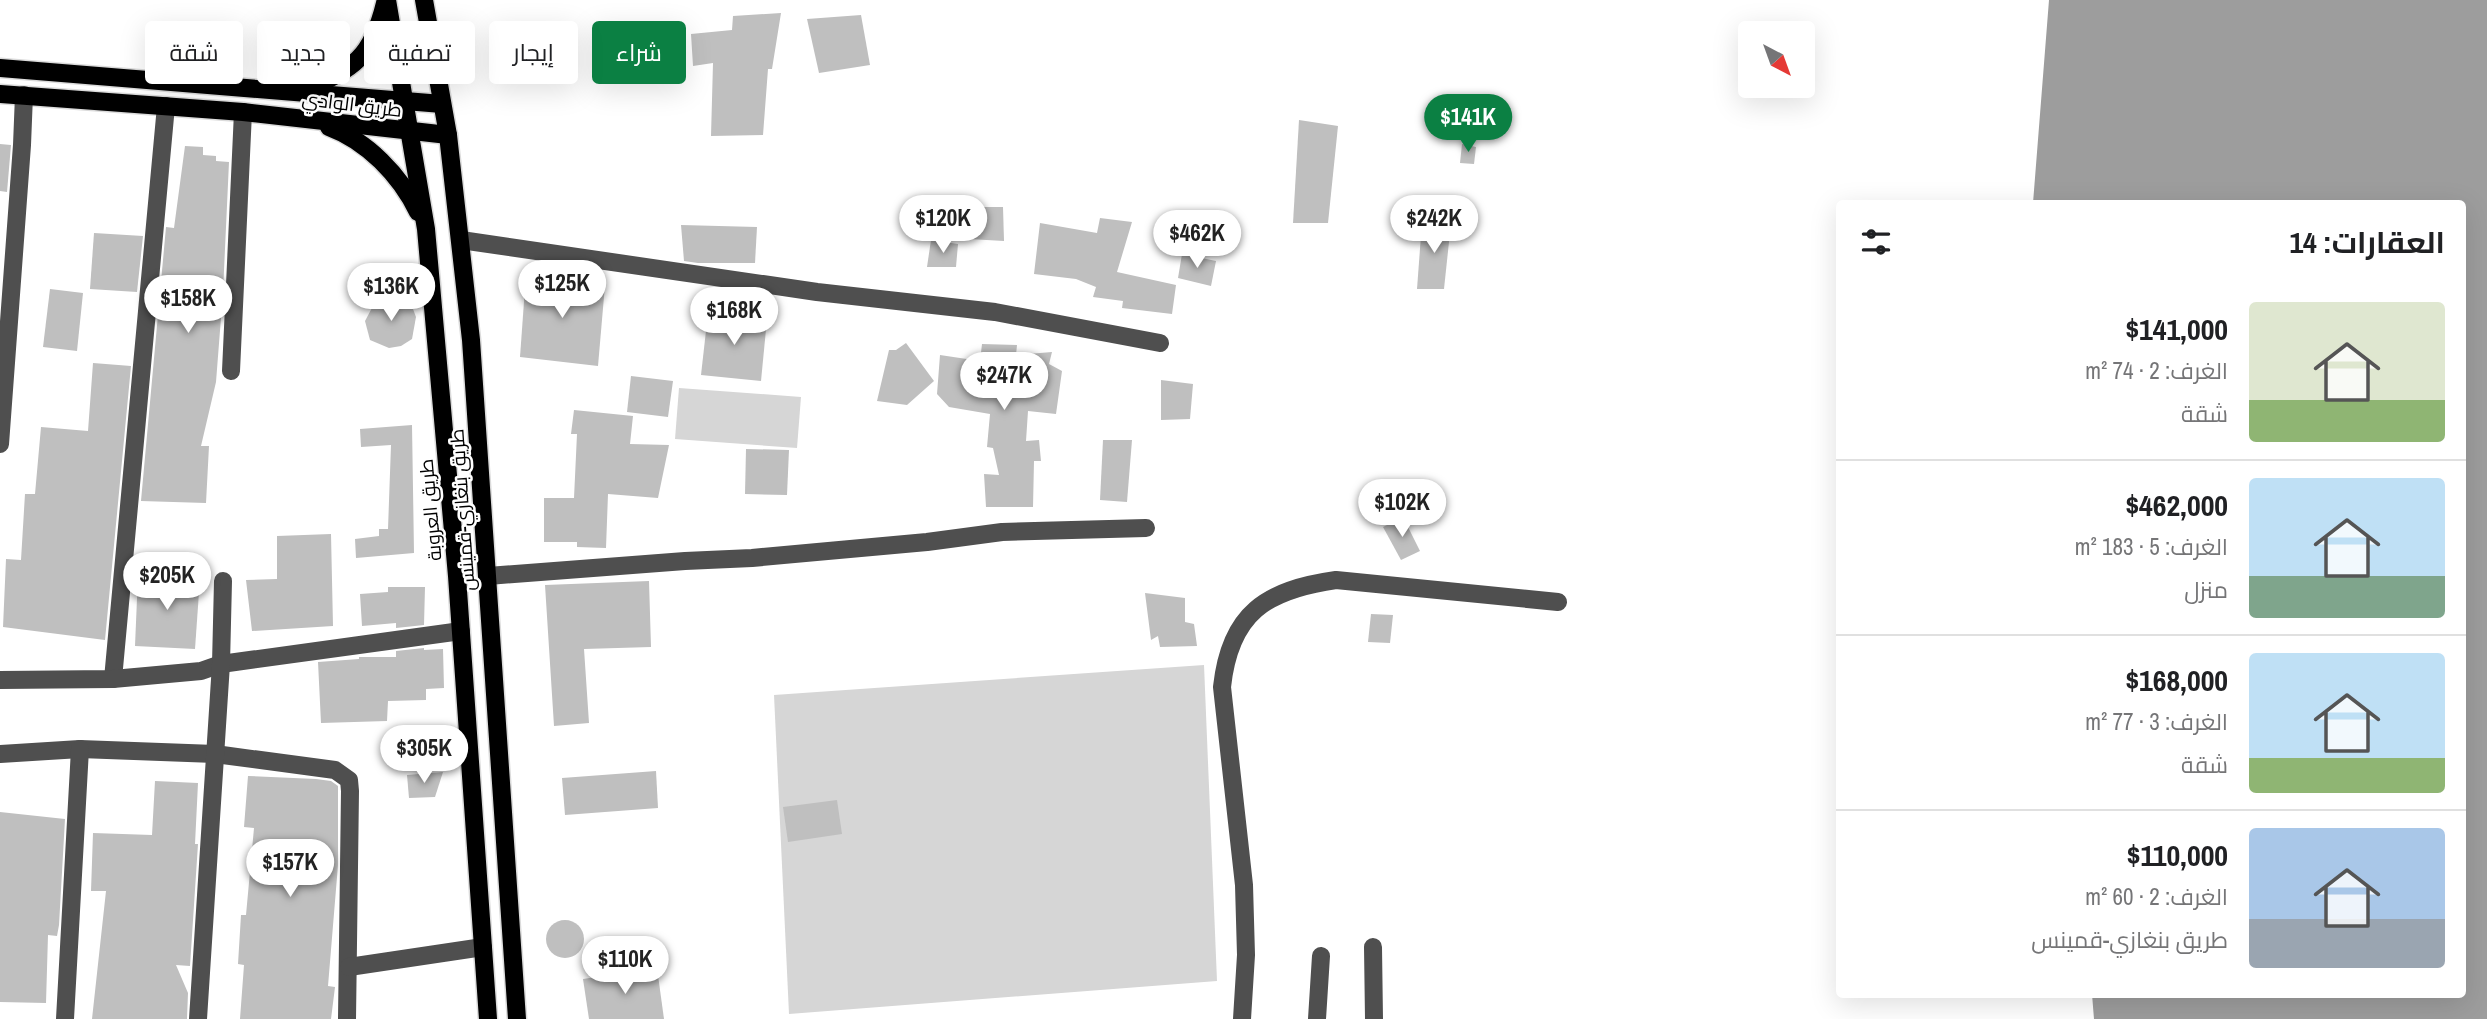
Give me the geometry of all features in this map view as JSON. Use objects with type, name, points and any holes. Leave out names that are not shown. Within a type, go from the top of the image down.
[{"type":"main road","points":[[300,91],[333,78],[356,62],[372,44],[379,31],[386,0]]},
{"type":"main road","name":"طريق العروبة","points":[[386,0],[426,229],[461,631],[488,1019]]},
{"type":"main road","name":"طريق بنغازي-قمينس","points":[[424,0],[448,135],[461,240],[488,576],[517,1019]]},
{"type":"main road","name":"طريق الوادي","points":[[0,68],[442,104]]},
{"type":"main road","name":"طريق الوادي","points":[[0,94],[243,112],[448,135]]},
{"type":"main road","points":[[309,120],[340,131],[368,149],[392,172],[412,199],[426,229]]},
{"type":"street","points":[[0,444],[24,95]]},
{"type":"street","points":[[113,679],[166,106]]},
{"type":"street","points":[[231,371],[243,112]]},
{"type":"street","points":[[461,240],[817,292],[995,312],[1160,343]]},
{"type":"street","points":[[488,576],[752,558],[1002,532],[1146,528]]},
{"type":"street","points":[[1242,1019],[1246,955],[1244,885],[1222,687],[1225,662],[1238,628],[1255,611],[1275,597],[1300,585],[1336,580],[1558,602]]},
{"type":"street","points":[[198,1019],[221,664],[223,581]]},
{"type":"street","points":[[0,680],[113,679],[201,671],[221,664],[461,631]]},
{"type":"street","points":[[65,1019],[80,749]]},
{"type":"street","points":[[0,754],[80,749],[215,754],[335,770],[349,780],[347,1019]]},
{"type":"street","points":[[349,967],[483,947]]},
{"type":"street","points":[[1373,947],[1374,1019]]},
{"type":"street","points":[[1317,1019],[1321,956]]},
{"type":"shaded area","points":[[2049,0],[2487,0],[2487,1019],[2094,1019],[2092,998],[2466,998],[2466,200],[2033,200]]},
{"type":"shaded area","points":[[679,388],[801,397],[797,448],[675,439]]},
{"type":"shaded area","points":[[1204,665],[1217,981],[789,1014],[774,695]]},
{"type":"building","points":[[781,13],[772,69],[768,69],[763,135],[711,136],[713,63],[693,66],[691,34],[732,30],[733,16]]},
{"type":"building","points":[[861,15],[870,65],[819,73],[807,19]]},
{"type":"building","points":[[1299,120],[1338,126],[1328,223],[1293,223]]},
{"type":"building","points":[[0,144],[11,145],[7,192],[0,191]]},
{"type":"building","points":[[1462,144],[1476,147],[1474,164],[1460,163]]},
{"type":"building","points":[[185,146],[203,147],[203,155],[216,156],[216,161],[229,162],[216,382],[201,446],[209,446],[206,503],[141,501],[166,227],[174,228]]},
{"type":"building","points":[[969,207],[1003,207],[1004,241],[969,239]]},
{"type":"building","points":[[1100,218],[1132,222],[1117,272],[1176,285],[1172,314],[1122,308],[1123,301],[1093,297],[1096,287],[1076,279],[1034,274],[1040,223],[1097,233]]},
{"type":"building","points":[[1422,222],[1451,223],[1444,289],[1417,289]]},
{"type":"building","points":[[681,225],[757,227],[755,263],[684,261]]},
{"type":"building","points":[[94,233],[143,236],[137,292],[90,289]]},
{"type":"building","points":[[931,240],[958,244],[956,267],[927,267]]},
{"type":"building","points":[[1182,254],[1216,261],[1211,286],[1178,278]]},
{"type":"building","points":[[526,274],[605,285],[598,366],[520,357]]},
{"type":"building","points":[[50,289],[83,293],[77,351],[43,347]]},
{"type":"building","points":[[387,298],[404,302],[413,309],[416,317],[412,339],[401,346],[389,348],[370,340],[365,321],[373,306]]},
{"type":"building","points":[[708,313],[767,319],[761,381],[701,375]]},
{"type":"building","points":[[906,343],[934,381],[907,405],[877,401],[889,350],[896,350]]},
{"type":"building","points":[[982,344],[1017,345],[1016,355],[1052,352],[1049,364],[1062,371],[1056,414],[1028,411],[1026,441],[1039,440],[1041,461],[1034,461],[1033,507],[986,507],[984,474],[999,475],[993,448],[987,447],[990,414],[949,407],[937,394],[940,355],[980,361]]},
{"type":"building","points":[[93,363],[131,366],[105,640],[3,627],[6,559],[21,560],[25,494],[35,494],[41,427],[88,431]]},
{"type":"building","points":[[631,376],[673,381],[668,417],[627,412]]},
{"type":"building","points":[[1161,380],[1193,384],[1190,419],[1161,420]]},
{"type":"building","points":[[574,410],[633,416],[630,444],[669,445],[658,498],[608,494],[606,548],[577,547],[577,542],[544,542],[544,498],[574,498],[577,434],[571,434]]},
{"type":"building","points":[[412,425],[414,553],[356,558],[355,539],[379,536],[379,529],[388,529],[391,445],[361,447],[360,429]]},
{"type":"building","points":[[1103,440],[1132,440],[1127,502],[1100,500]]},
{"type":"building","points":[[746,449],[789,450],[787,495],[745,494]]},
{"type":"building","points":[[1403,517],[1420,551],[1401,560],[1383,527]]},
{"type":"building","points":[[331,534],[333,626],[252,631],[246,580],[277,579],[277,536]]},
{"type":"building","points":[[138,575],[200,578],[195,649],[135,646]]},
{"type":"building","points":[[649,581],[651,647],[584,649],[589,723],[554,726],[545,585]]},
{"type":"building","points":[[388,587],[425,587],[424,625],[396,628],[396,623],[362,626],[360,594],[388,592]]},
{"type":"building","points":[[1145,593],[1185,598],[1185,622],[1194,624],[1197,646],[1160,647],[1158,636],[1151,640]]},
{"type":"building","points":[[1371,614],[1393,615],[1390,643],[1368,642]]},
{"type":"building","points":[[443,649],[444,688],[426,689],[426,700],[388,701],[387,721],[321,723],[318,662],[359,657],[396,657],[396,651]]},
{"type":"building","points":[[656,771],[658,808],[565,815],[562,778]]},
{"type":"building","points":[[443,772],[435,797],[409,798],[407,775]]},
{"type":"building","points":[[248,776],[316,779],[331,781],[338,786],[338,865],[328,986],[335,987],[331,1019],[240,1019],[244,965],[238,964],[241,915],[246,915],[254,828],[244,827]]},
{"type":"building","points":[[155,781],[198,783],[195,844],[198,844],[190,966],[176,965],[188,993],[187,1019],[92,1019],[106,891],[91,891],[93,833],[152,835]]},
{"type":"building","points":[[837,800],[842,834],[788,842],[783,807]]},
{"type":"building","points":[[0,812],[65,819],[59,925],[57,936],[48,935],[46,1003],[0,1002]]},
{"type":"building","points":[[565,920],[578,926],[584,939],[578,952],[565,958],[552,952],[546,939],[552,926]]},
{"type":"building","points":[[657,968],[664,1019],[589,1019],[583,979]]}]
